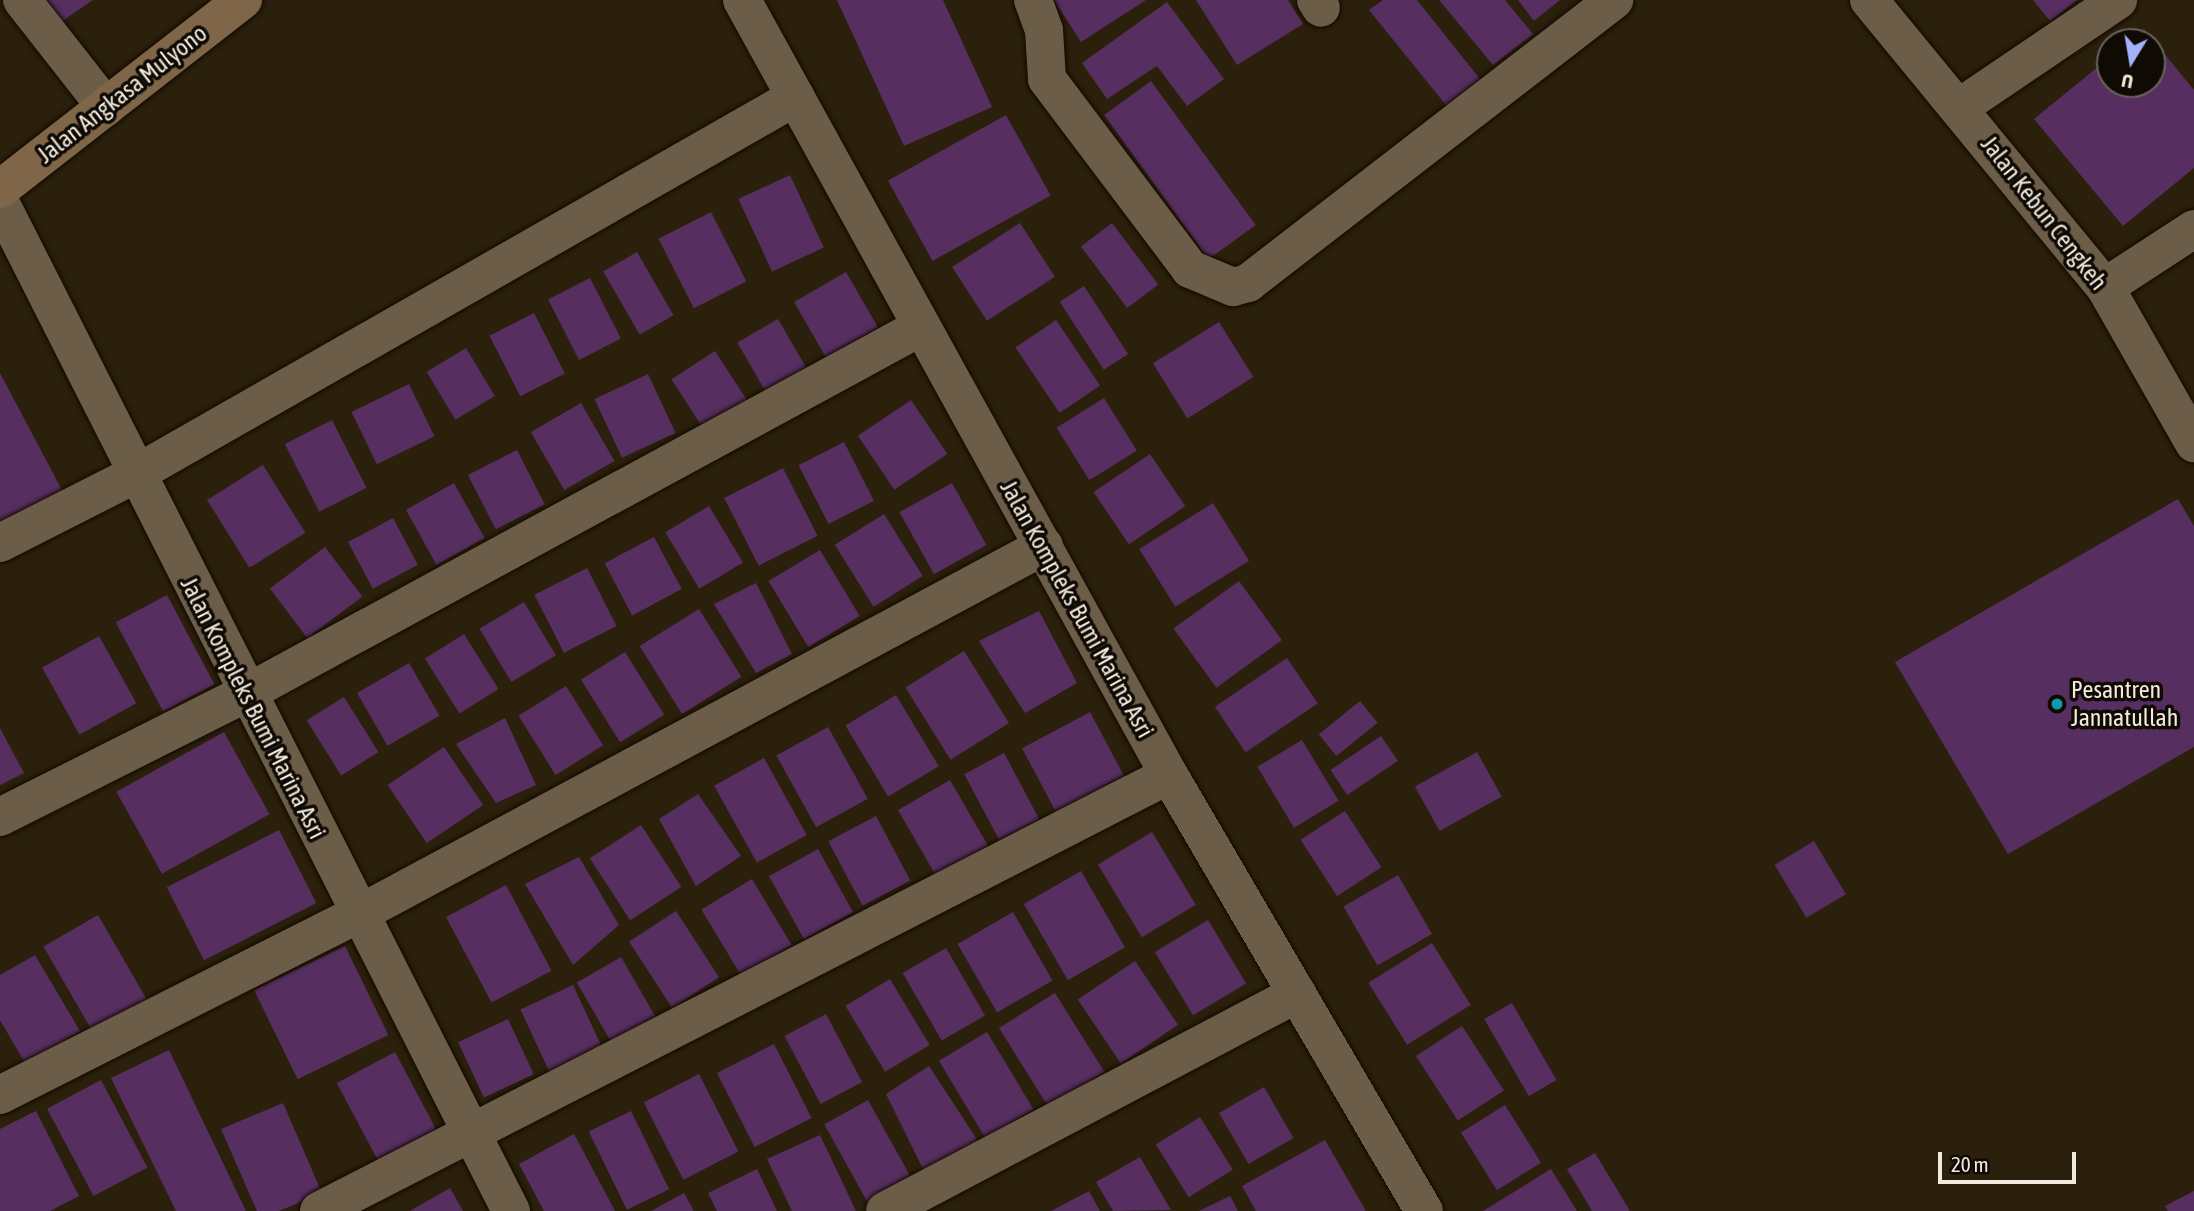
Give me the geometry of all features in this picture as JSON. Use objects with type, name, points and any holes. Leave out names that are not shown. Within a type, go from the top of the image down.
[{"type":"main road","name":"Jalan Angkasa Mulyono","points":[[0,189],[243,0]]},
{"type":"street","points":[[22,0],[106,107]]},
{"type":"street","name":"Jalan Kompleks Bumi Marina Asri","points":[[743,0],[919,328],[1044,546],[1169,775],[1418,1209]]},
{"type":"street","points":[[1033,0],[1044,30],[1047,79],[1190,269],[1233,288],[1248,283],[1614,0]]},
{"type":"street","name":"Jalan Kebun Cengkeh","points":[[1870,0],[2105,287],[2194,443]]},
{"type":"street","points":[[1960,107],[2118,0]]},
{"type":"street","points":[[0,543],[134,475],[796,97]]},
{"type":"street","name":"Jalan Kompleks Bumi Marina Asri","points":[[0,202],[134,475],[247,693],[357,915],[511,1211]]},
{"type":"street","points":[[2105,287],[2194,229]]},
{"type":"street","points":[[0,817],[247,693],[919,328]]},
{"type":"street","points":[[0,1095],[357,915],[1044,546]]},
{"type":"street","points":[[319,1211],[471,1137],[1169,775]]},
{"type":"street","points":[[885,1211],[1297,994]]},
{"type":"building","points":[[33,0],[93,0],[52,28]]},
{"type":"building","points":[[837,0],[943,0],[992,107],[904,146]]},
{"type":"building","points":[[1054,0],[1146,0],[1081,42]]},
{"type":"building","points":[[1196,0],[1288,0],[1303,24],[1237,65]]},
{"type":"building","points":[[1383,0],[1417,0],[1484,84],[1450,110],[1369,10]]},
{"type":"building","points":[[1439,0],[1505,0],[1533,34],[1493,65]]},
{"type":"building","points":[[1518,0],[1560,0],[1534,21]]},
{"type":"building","points":[[2033,0],[2077,0],[2050,21]]},
{"type":"building","points":[[1167,2],[1224,79],[1187,106],[1157,66],[1107,99],[1082,63]]},
{"type":"building","points":[[2166,56],[2194,90],[2194,168],[2123,226],[2034,119],[2096,68],[2096,98],[2166,98]]},
{"type":"building","points":[[1151,81],[1256,225],[1209,259],[1104,115]]},
{"type":"building","points":[[1006,115],[1051,195],[933,261],[888,180]]},
{"type":"building","points":[[790,175],[824,248],[772,272],[738,199]]},
{"type":"building","points":[[711,212],[746,281],[694,308],[658,239]]},
{"type":"building","points":[[1020,223],[1055,277],[987,321],[952,267]]},
{"type":"building","points":[[1112,223],[1158,284],[1127,308],[1081,246]]},
{"type":"building","points":[[637,252],[674,315],[640,335],[603,272]]},
{"type":"building","points":[[846,272],[878,327],[826,357],[794,302]]},
{"type":"building","points":[[590,278],[621,339],[579,360],[548,299]]},
{"type":"building","points":[[1084,286],[1128,354],[1104,370],[1060,302]]},
{"type":"building","points":[[534,313],[565,374],[520,396],[489,336]]},
{"type":"building","points":[[778,319],[812,377],[771,401],[737,342]]},
{"type":"building","points":[[1056,320],[1100,385],[1060,413],[1015,347]]},
{"type":"building","points":[[1219,322],[1253,377],[1187,418],[1153,363]]},
{"type":"building","points":[[466,348],[495,396],[455,420],[427,372]]},
{"type":"building","points":[[715,351],[747,400],[704,429],[671,379]]},
{"type":"building","points":[[0,373],[64,494],[0,527]]},
{"type":"building","points":[[648,374],[675,433],[622,458],[595,399]]},
{"type":"building","points":[[409,384],[434,436],[377,464],[351,412]]},
{"type":"building","points":[[1104,398],[1137,451],[1089,480],[1057,428]]},
{"type":"building","points":[[911,400],[947,454],[894,490],[858,436]]},
{"type":"building","points":[[581,403],[614,461],[564,490],[531,432]]},
{"type":"building","points":[[332,420],[367,488],[319,512],[285,444]]},
{"type":"building","points":[[844,442],[874,501],[829,524],[799,465]]},
{"type":"building","points":[[517,450],[545,504],[496,529],[468,475]]},
{"type":"building","points":[[1150,454],[1185,506],[1129,544],[1094,492]]},
{"type":"building","points":[[263,465],[305,533],[249,568],[207,500]]},
{"type":"building","points":[[783,468],[818,536],[759,566],[724,498]]},
{"type":"building","points":[[454,483],[485,538],[436,565],[406,510]]},
{"type":"building","points":[[952,483],[986,545],[934,574],[900,512]]},
{"type":"building","name":"Pesantren Jannatullah","points":[[2178,499],[2194,526],[2194,747],[2008,854],[1895,662]]},
{"type":"building","points":[[1213,503],[1249,561],[1175,607],[1139,549]]},
{"type":"building","points":[[709,506],[743,563],[699,589],[665,532]]},
{"type":"building","points":[[884,514],[923,576],[873,607],[835,545]]},
{"type":"building","points":[[393,518],[418,565],[373,589],[348,542]]},
{"type":"building","points":[[654,537],[682,589],[632,615],[605,563]]},
{"type":"building","points":[[325,547],[362,597],[307,638],[270,589]]},
{"type":"building","points":[[820,550],[860,616],[808,647],[769,581]]},
{"type":"building","points":[[587,568],[617,626],[564,653],[534,595]]},
{"type":"building","points":[[1239,581],[1282,640],[1216,688],[1173,629]]},
{"type":"building","points":[[756,583],[792,654],[756,673],[714,604]]},
{"type":"building","points":[[167,595],[214,684],[163,711],[116,622]]},
{"type":"building","points":[[524,602],[556,655],[511,682],[479,629]]},
{"type":"building","points":[[699,609],[741,677],[682,714],[640,646]]},
{"type":"building","points":[[1039,611],[1077,683],[1025,713],[979,641]]},
{"type":"building","points":[[464,634],[498,689],[459,713],[425,658]]},
{"type":"building","points":[[99,636],[136,703],[79,735],[42,668]]},
{"type":"building","points":[[964,651],[1009,723],[951,760],[905,688]]},
{"type":"building","points":[[625,652],[664,715],[620,742],[581,680]]},
{"type":"building","points":[[1287,658],[1318,704],[1246,752],[1215,707]]},
{"type":"building","points":[[409,663],[439,716],[388,746],[357,693]]},
{"type":"building","points":[[566,686],[603,745],[556,775],[519,716]]},
{"type":"building","points":[[896,695],[939,766],[888,797],[845,725]]},
{"type":"building","points":[[344,697],[378,752],[341,775],[307,720]]},
{"type":"building","points":[[1360,701],[1378,723],[1336,756],[1319,734]]},
{"type":"building","points":[[1090,712],[1124,776],[1056,812],[1022,748]]},
{"type":"building","points":[[505,718],[536,785],[496,803],[456,744]]},
{"type":"building","points":[[828,727],[868,799],[816,827],[776,756]]},
{"type":"building","points":[[0,728],[24,773],[0,785]]},
{"type":"building","points":[[224,732],[270,814],[162,874],[116,792]]},
{"type":"building","points":[[1381,736],[1398,761],[1347,795],[1330,770]]},
{"type":"building","points":[[1302,740],[1339,801],[1294,828],[1257,767]]},
{"type":"building","points":[[444,747],[483,805],[427,843],[388,785]]},
{"type":"building","points":[[1477,752],[1502,797],[1440,831],[1415,786]]},
{"type":"building","points":[[1004,753],[1039,819],[999,840],[964,774]]},
{"type":"building","points":[[764,758],[807,835],[757,863],[714,786]]},
{"type":"building","points":[[950,780],[988,846],[936,876],[898,810]]},
{"type":"building","points":[[698,794],[741,856],[696,886],[659,819]]},
{"type":"building","points":[[1345,811],[1381,867],[1337,896],[1301,840]]},
{"type":"building","points":[[876,816],[910,880],[863,906],[828,841]]},
{"type":"building","points":[[641,825],[681,887],[630,920],[590,858]]},
{"type":"building","points":[[279,830],[316,903],[204,960],[167,887]]},
{"type":"building","points":[[1152,832],[1196,905],[1142,937],[1098,864]]},
{"type":"building","points":[[1814,841],[1846,894],[1807,918],[1775,865]]},
{"type":"building","points":[[818,849],[853,912],[804,939],[769,876]]},
{"type":"building","points":[[579,857],[619,925],[573,965],[525,884]]},
{"type":"building","points":[[1081,871],[1125,947],[1068,980],[1024,904]]},
{"type":"building","points":[[1398,875],[1432,934],[1377,965],[1343,907]]},
{"type":"building","points":[[752,879],[792,945],[741,975],[701,909]]},
{"type":"building","points":[[506,885],[552,971],[491,1003],[446,917]]},
{"type":"building","points":[[676,911],[719,977],[672,1008],[629,941]]},
{"type":"building","points":[[1013,912],[1052,980],[997,1012],[958,944]]},
{"type":"building","points":[[98,915],[146,999],[92,1031],[43,946]]},
{"type":"building","points":[[1208,920],[1246,983],[1193,1015],[1155,952]]},
{"type":"building","points":[[1432,943],[1471,1005],[1407,1045],[1368,983]]},
{"type":"building","points":[[345,946],[388,1035],[298,1079],[254,990]]},
{"type":"building","points":[[946,948],[985,1016],[942,1041],[903,973]]},
{"type":"building","points":[[35,955],[80,1031],[25,1063],[0,1020],[0,975]]},
{"type":"building","points":[[621,957],[655,1016],[611,1041],[577,983]]},
{"type":"building","points":[[1135,961],[1178,1025],[1121,1063],[1078,1000]]},
{"type":"building","points":[[890,979],[930,1045],[885,1072],[845,1006]]},
{"type":"building","points":[[573,985],[602,1047],[549,1071],[520,1010]]},
{"type":"building","points":[[1055,993],[1104,1072],[1048,1107],[999,1028]]},
{"type":"building","points":[[1512,1003],[1557,1080],[1529,1096],[1484,1019]]},
{"type":"building","points":[[826,1014],[862,1082],[821,1104],[785,1036]]},
{"type":"building","points":[[508,1019],[534,1074],[484,1098],[458,1042]]},
{"type":"building","points":[[1462,1026],[1504,1091],[1458,1121],[1416,1056]]},
{"type":"building","points":[[987,1032],[1033,1109],[985,1138],[939,1061]]},
{"type":"building","points":[[774,1044],[812,1118],[755,1147],[717,1073]]},
{"type":"building","points":[[169,1050],[246,1211],[176,1211],[111,1078]]},
{"type":"building","points":[[395,1052],[440,1136],[381,1167],[337,1083]]},
{"type":"building","points":[[929,1066],[980,1144],[925,1173],[886,1094]]},
{"type":"building","points":[[699,1074],[738,1152],[683,1180],[644,1102]]},
{"type":"building","points":[[101,1080],[147,1167],[94,1196],[47,1109]]},
{"type":"building","points":[[1264,1087],[1294,1138],[1248,1164],[1219,1113]]},
{"type":"building","points":[[868,1100],[914,1182],[870,1206],[824,1124]]},
{"type":"building","points":[[283,1103],[322,1193],[279,1211],[257,1211],[221,1129]]},
{"type":"building","points":[[1505,1105],[1541,1163],[1497,1190],[1461,1133]]},
{"type":"building","points":[[36,1111],[79,1196],[50,1211],[0,1211],[0,1129]]},
{"type":"building","points":[[631,1111],[669,1189],[627,1210],[589,1132]]},
{"type":"building","points":[[1200,1117],[1233,1170],[1189,1197],[1156,1145]]},
{"type":"building","points":[[574,1134],[615,1211],[544,1211],[519,1164]]},
{"type":"building","points":[[820,1135],[856,1211],[792,1211],[767,1159]]},
{"type":"building","points":[[1325,1140],[1366,1211],[1256,1211],[1242,1186]]},
{"type":"building","points":[[1595,1153],[1630,1211],[1592,1211],[1567,1169]]},
{"type":"building","points":[[1140,1157],[1171,1210],[1113,1211],[1096,1182]]},
{"type":"building","points":[[757,1169],[777,1211],[717,1211],[708,1193]]},
{"type":"building","points":[[1551,1169],[1577,1211],[1483,1211]]},
{"type":"building","points":[[450,1188],[463,1211],[410,1211]]},
{"type":"building","points":[[1089,1191],[1100,1211],[1051,1211]]},
{"type":"building","points":[[2194,1191],[2194,1211],[2168,1211],[2165,1206]]},
{"type":"building","points":[[684,1193],[694,1211],[651,1211]]},
{"type":"building","points":[[1230,1196],[1238,1211],[1199,1211]]},
{"type":"place","name":"Pesantren Jannatullah","points":[[2057,704]]}]
